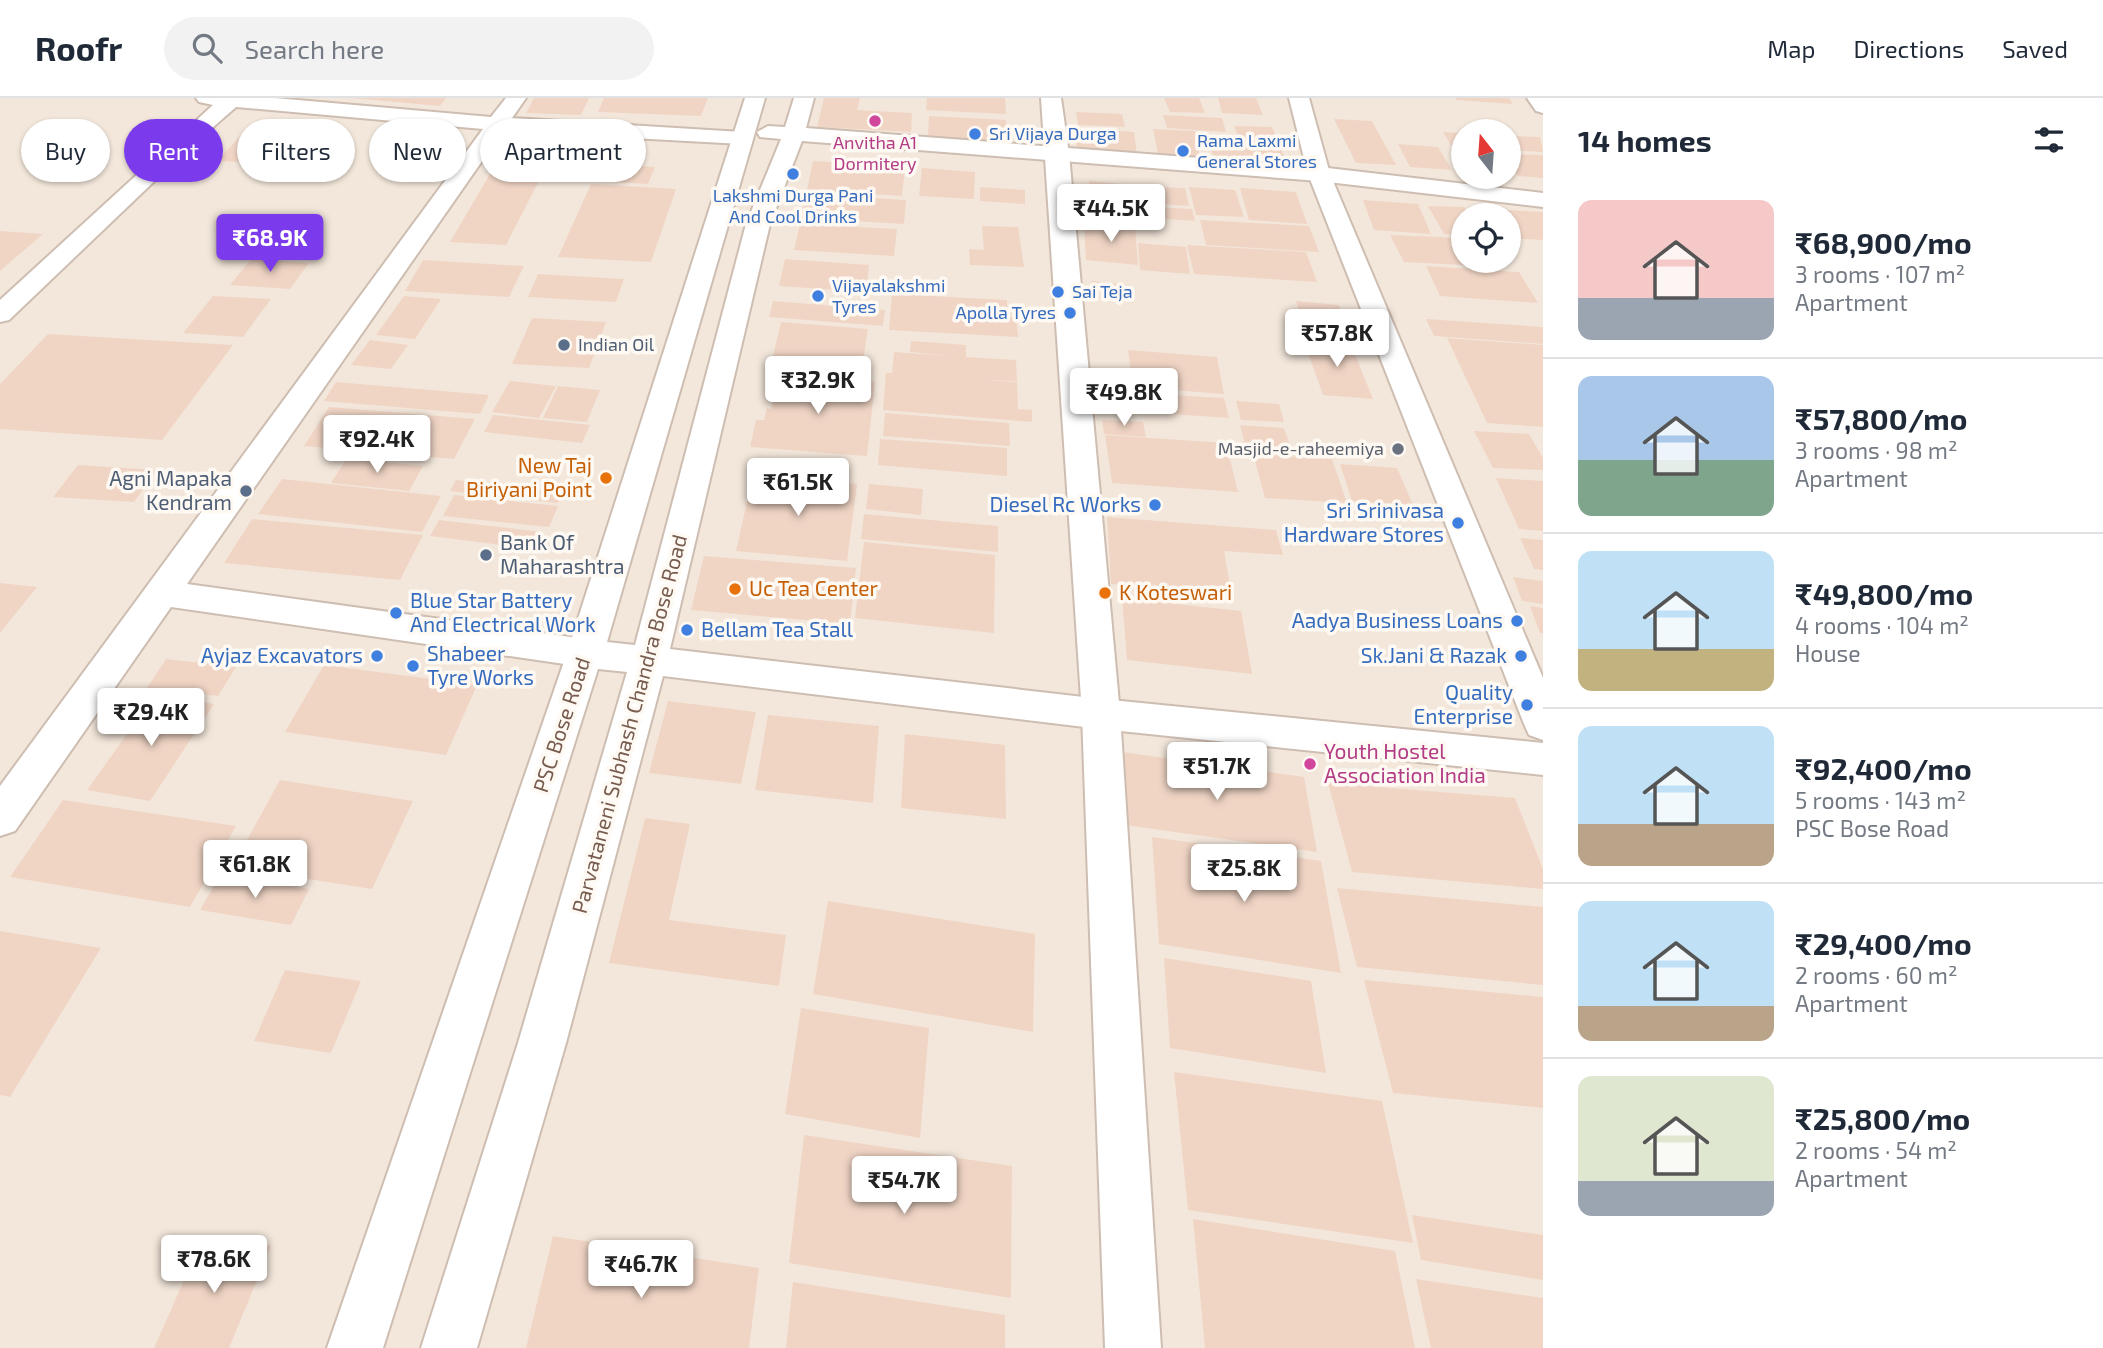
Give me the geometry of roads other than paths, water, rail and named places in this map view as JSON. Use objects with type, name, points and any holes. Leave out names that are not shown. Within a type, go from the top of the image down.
[{"type":"street","points":[[206,98],[480,122]]},
{"type":"street","points":[[501,119],[516,98]]},
{"type":"street","points":[[1051,98],[1058,154],[1101,714],[1133,1348]]},
{"type":"street","points":[[1299,98],[1319,174],[1543,724]]},
{"type":"street","points":[[1536,98],[1543,107]]},
{"type":"street","points":[[0,314],[179,145],[233,99]]},
{"type":"street","points":[[646,123],[746,122],[799,116],[1058,154],[1319,174],[1543,200]]},
{"type":"street","name":"Parvataneni Subhash Chandra Bose Road","points":[[449,1348],[546,1029],[649,661],[758,224],[799,116]]},
{"type":"street","name":"PSC Bose Road","points":[[355,1348],[585,653],[746,122]]},
{"type":"street","points":[[0,818],[480,149]]},
{"type":"street","points":[[161,593],[649,661],[1101,714],[1543,759]]},
{"type":"place","name":"Anvitha A1 Dormitery","points":[[875,121]]},
{"type":"place","name":"Sri Vijaya Durga","points":[[975,134]]},
{"type":"place","name":"Rama Laxmi General Stores","points":[[1183,151]]},
{"type":"place","name":"Lakshmi Durga Pani And Cool Drinks","points":[[793,174]]},
{"type":"place","name":"Sai Teja","points":[[1058,292]]},
{"type":"place","name":"Vijayalakshmi Tyres","points":[[818,296]]},
{"type":"place","name":"Apolla Tyres","points":[[1070,313]]},
{"type":"place","name":"Indian Oil","points":[[564,345]]},
{"type":"place","name":"Masjid-e-raheemiya","points":[[1398,449]]},
{"type":"place","name":"New Taj Biriyani Point","points":[[606,478]]},
{"type":"place","name":"Agni Mapaka Kendram","points":[[246,491]]},
{"type":"place","name":"Diesel Rc Works","points":[[1155,505]]},
{"type":"place","name":"Sri Srinivasa Hardware Stores","points":[[1458,523]]},
{"type":"place","name":"Bank Of Maharashtra","points":[[486,555]]},
{"type":"place","name":"Uc Tea Center","points":[[735,589]]},
{"type":"place","name":"K Koteswari","points":[[1105,593]]},
{"type":"place","name":"Blue Star Battery And Electrical Work","points":[[396,613]]},
{"type":"place","name":"Aadya Business Loans","points":[[1517,621]]},
{"type":"place","name":"Bellam Tea Stall","points":[[687,630]]},
{"type":"place","name":"Ayjaz Excavators","points":[[377,656]]},
{"type":"place","name":"Sk.Jani & Razak","points":[[1521,656]]},
{"type":"place","name":"Shabeer Tyre Works","points":[[413,666]]},
{"type":"place","name":"Quality Enterprise","points":[[1527,705]]},
{"type":"place","name":"Youth Hostel Association India","points":[[1310,764]]}]
